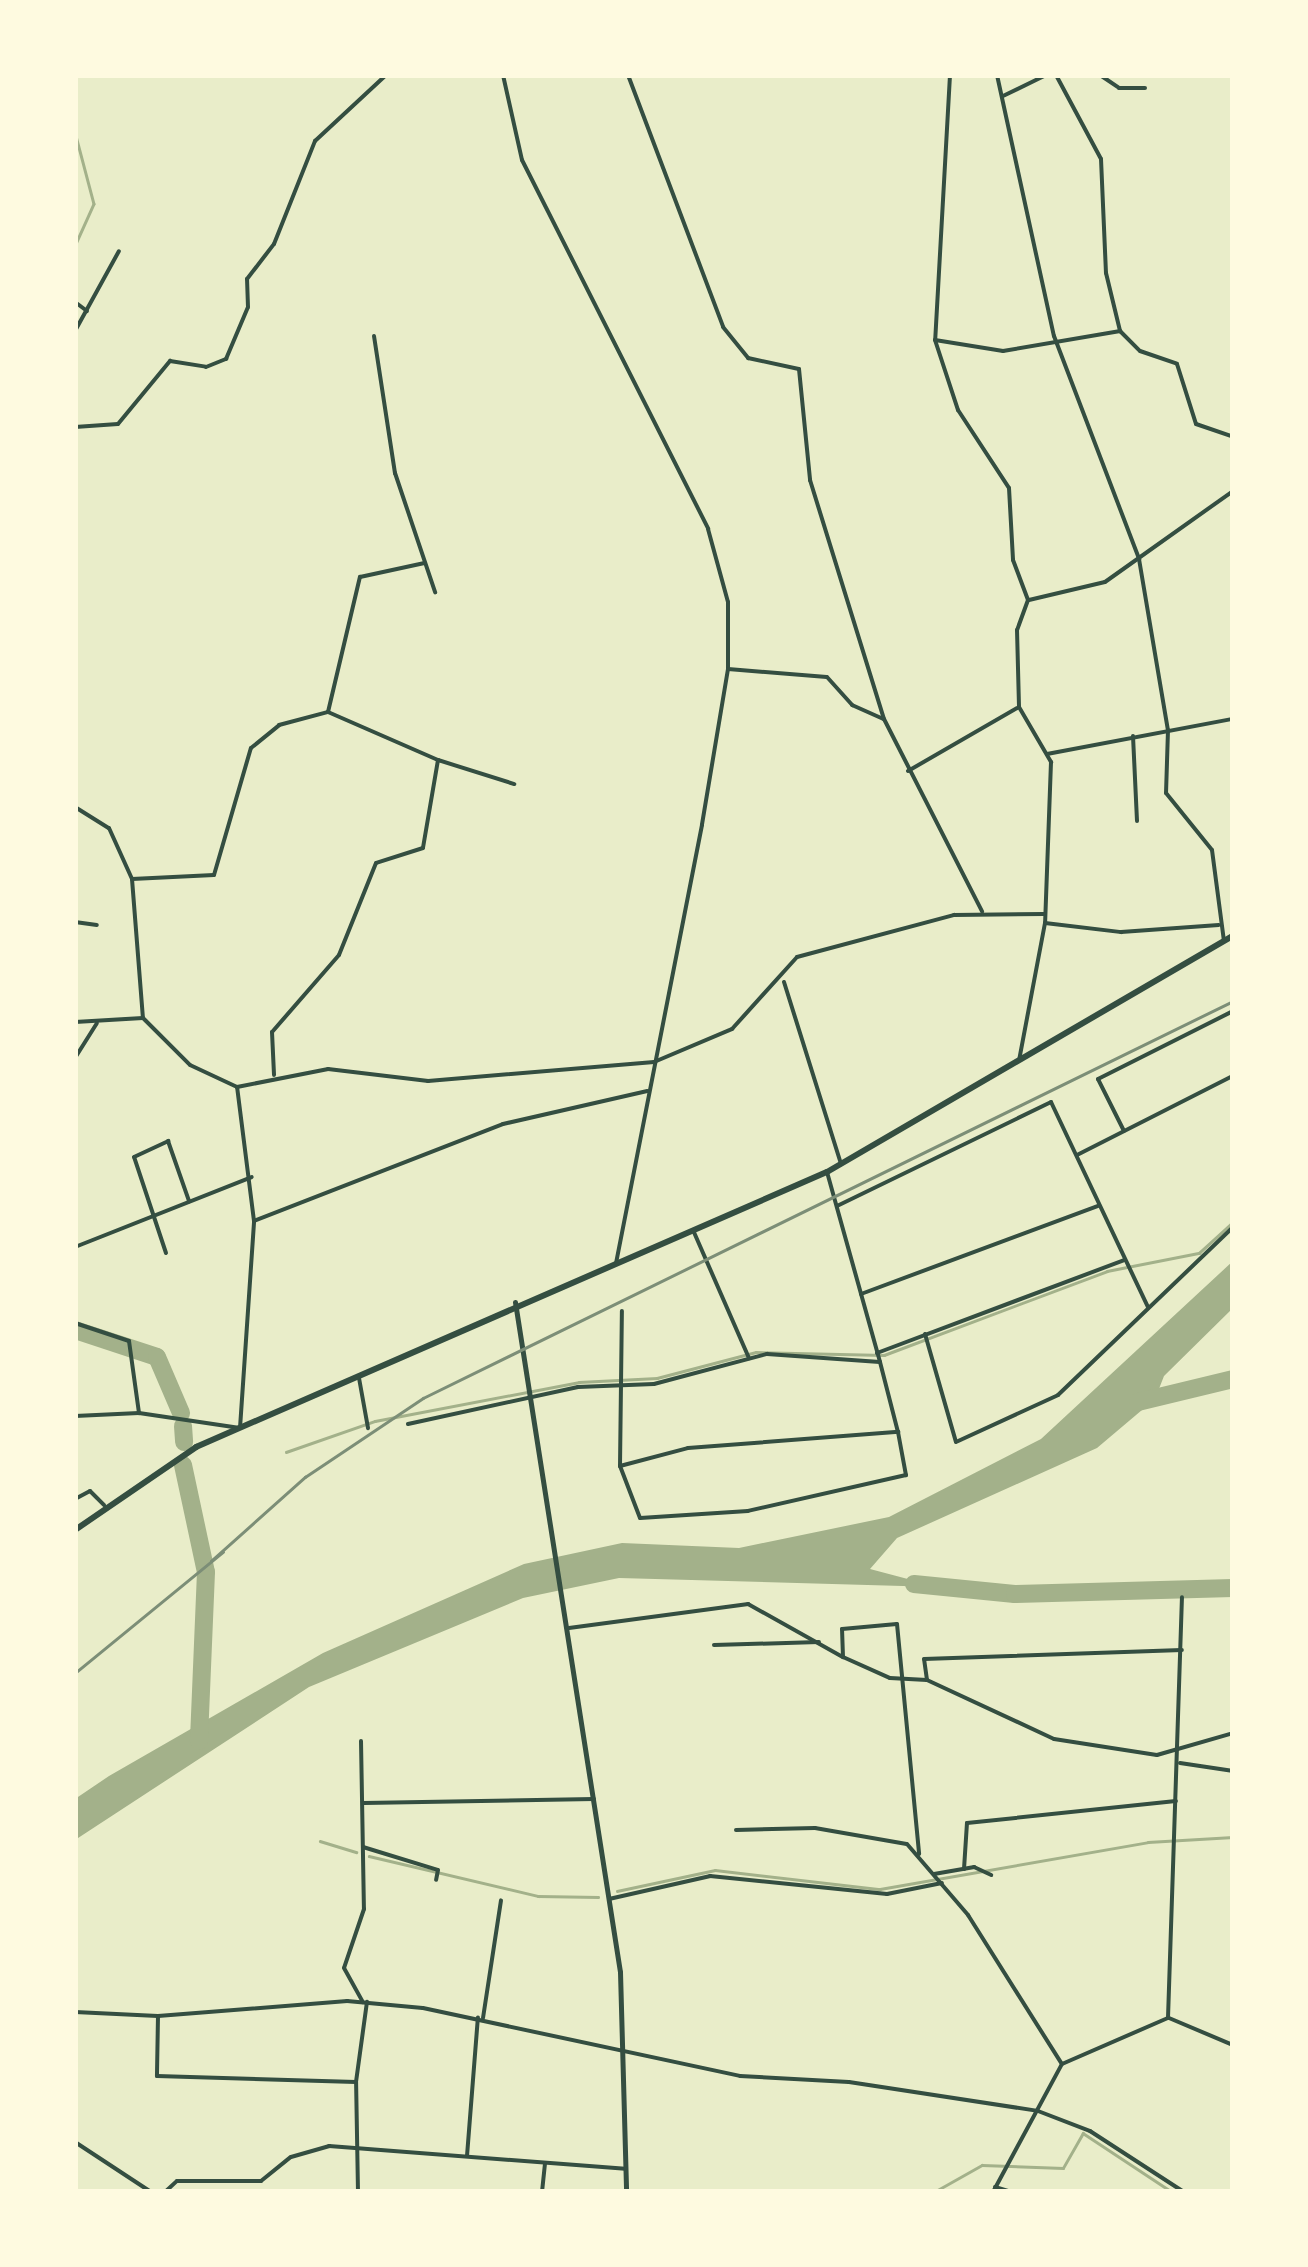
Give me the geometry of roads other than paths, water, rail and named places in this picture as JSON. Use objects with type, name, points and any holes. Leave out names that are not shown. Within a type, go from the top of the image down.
[{"type":"main road","points":[[75,1530],[104,1505],[240,1428],[359,1378],[516,1302],[827,1172],[1233,936]]},
{"type":"main road","points":[[516,1302],[610,1899],[627,2047],[626,2192]]},
{"type":"street","points":[[75,426],[118,424],[170,360],[206,367],[226,359],[248,308],[247,279],[274,244],[315,141],[386,75]]},
{"type":"street","points":[[503,75],[522,160],[708,529],[728,602],[728,669],[616,1262]]},
{"type":"street","points":[[628,75],[723,327],[748,358],[798,369],[810,480],[884,719],[908,772],[953,840],[982,912]]},
{"type":"street","points":[[950,75],[935,340],[958,410],[1009,488],[1013,560],[1028,600],[1017,630],[1018,707],[1046,754],[1044,924],[1019,1060]]},
{"type":"street","points":[[997,75],[1054,336],[1139,559],[1168,730],[1166,793],[1212,850],[1224,941]]},
{"type":"street","points":[[1002,96],[1046,75]]},
{"type":"street","points":[[1056,75],[1101,159],[1106,273],[1120,331]]},
{"type":"street","points":[[1100,75],[1119,88],[1145,88]]},
{"type":"street","points":[[75,331],[119,252]]},
{"type":"street","points":[[75,302],[87,310]]},
{"type":"street","points":[[935,340],[1004,351],[1054,336],[1120,331],[1177,364],[1196,424],[1233,437]]},
{"type":"street","points":[[374,336],[394,472],[435,592]]},
{"type":"street","points":[[1028,600],[1104,582],[1233,491]]},
{"type":"street","points":[[328,712],[360,577],[425,563]]},
{"type":"street","points":[[728,669],[827,677],[852,705],[884,719]]},
{"type":"street","points":[[908,772],[1018,707]]},
{"type":"street","points":[[132,879],[214,876],[258,738],[328,712],[438,760],[514,784]]},
{"type":"street","points":[[1046,754],[1233,719]]},
{"type":"street","points":[[1133,736],[1137,821]]},
{"type":"street","points":[[274,1075],[272,1032],[339,955],[376,863],[423,848],[438,760]]},
{"type":"street","points":[[75,806],[108,828],[132,879],[142,1018],[190,1065],[237,1088],[274,1075],[349,1069],[428,1081],[654,1062],[732,1029],[784,982],[797,958],[982,912],[1044,914]]},
{"type":"street","points":[[75,922],[97,924]]},
{"type":"street","points":[[1044,924],[1121,932],[1219,925]]},
{"type":"street","points":[[784,982],[841,1164]]},
{"type":"street","points":[[1124,1131],[1098,1079],[1232,1011]]},
{"type":"street","points":[[75,1022],[142,1018]]},
{"type":"street","points":[[75,1058],[96,1023]]},
{"type":"street","points":[[1075,1155],[1233,1076]]},
{"type":"street","points":[[75,1416],[138,1413],[240,1428],[254,1221],[252,1177],[237,1088]]},
{"type":"street","points":[[254,1221],[503,1124],[648,1090]]},
{"type":"street","points":[[837,1206],[1051,1102],[1148,1307]]},
{"type":"street","points":[[166,1253],[134,1156],[152,1142],[168,1141],[189,1201]]},
{"type":"street","points":[[622,1311],[620,1466],[640,1518],[748,1511],[906,1475],[880,1362],[827,1172]]},
{"type":"street","points":[[75,1247],[252,1177]]},
{"type":"street","points":[[861,1294],[1098,1206]]},
{"type":"street","points":[[924,1334],[956,1442],[1041,1406],[1233,1228]]},
{"type":"street","points":[[694,1230],[750,1359]]},
{"type":"street","points":[[877,1353],[1124,1260]]},
{"type":"street","points":[[75,1322],[128,1341],[133,1354],[138,1413]]},
{"type":"street","points":[[408,1424],[790,1352],[880,1362]]},
{"type":"street","points":[[359,1378],[368,1428]]},
{"type":"street","points":[[620,1466],[688,1448],[898,1432]]},
{"type":"street","points":[[75,1499],[90,1491],[104,1505]]},
{"type":"street","points":[[1168,2018],[1180,1763],[1182,1597]]},
{"type":"street","points":[[569,1628],[748,1604],[843,1658],[904,1680],[927,1680],[1054,1740],[1140,1756],[1233,1733]]},
{"type":"street","points":[[843,1658],[842,1629],[898,1624],[919,1855]]},
{"type":"street","points":[[714,1645],[819,1642]]},
{"type":"street","points":[[927,1680],[924,1660],[1182,1650]]},
{"type":"street","points":[[358,2192],[356,2082],[365,2002],[344,1968],[364,1909],[360,1741]]},
{"type":"street","points":[[1180,1763],[1233,1771]]},
{"type":"street","points":[[364,1803],[594,1799]]},
{"type":"street","points":[[964,1869],[967,1822],[1176,1801]]},
{"type":"street","points":[[736,1830],[896,1836],[919,1855],[942,1883],[1062,2064]]},
{"type":"street","points":[[363,1847],[438,1872],[436,1880]]},
{"type":"street","points":[[934,1874],[964,1869],[991,1875]]},
{"type":"street","points":[[610,1899],[710,1876],[887,1894],[942,1883]]},
{"type":"street","points":[[467,2156],[480,2018],[500,1900]]},
{"type":"street","points":[[75,2012],[158,2016],[365,2002],[480,2018],[627,2047],[740,2076],[849,2082],[1038,2112],[1090,2131],[1184,2192]]},
{"type":"street","points":[[158,2016],[157,2076],[356,2082]]},
{"type":"street","points":[[1011,2192],[994,2189],[1062,2064],[1168,2018],[1233,2046]]},
{"type":"street","points":[[75,2142],[150,2192]]},
{"type":"street","points":[[165,2192],[178,2181],[261,2180],[311,2149],[356,2146],[626,2169]]},
{"type":"street","points":[[542,2192],[545,2163]]},
{"type":"waterway","points":[[75,132],[94,204],[75,246]]},
{"type":"waterway","points":[[286,1452],[375,1421],[579,1382],[657,1378],[756,1352],[884,1355],[1107,1271],[1199,1253],[1233,1222]]},
{"type":"waterway","points":[[75,1330],[157,1357],[181,1413]]},
{"type":"waterway","points":[[1138,1402],[1233,1379]]},
{"type":"waterway","points":[[183,1426],[184,1442]]},
{"type":"waterway","points":[[183,1465],[206,1572],[199,1741]]},
{"type":"waterway","points":[[914,1584],[1015,1594],[1233,1588]]},
{"type":"waterway","points":[[617,1891],[715,1870],[880,1889],[1148,1842],[1233,1837]]},
{"type":"waterway","points":[[320,1841],[356,1852]]},
{"type":"waterway","points":[[369,1856],[538,1896],[598,1897]]},
{"type":"waterway","points":[[934,2192],[982,2165],[1063,2168],[1083,2133],[1172,2192]]},
{"type":"railway","points":[[211,1561],[305,1477],[423,1398],[1233,1001]]},
{"type":"railway","points":[[75,1673],[223,1552]]}]
